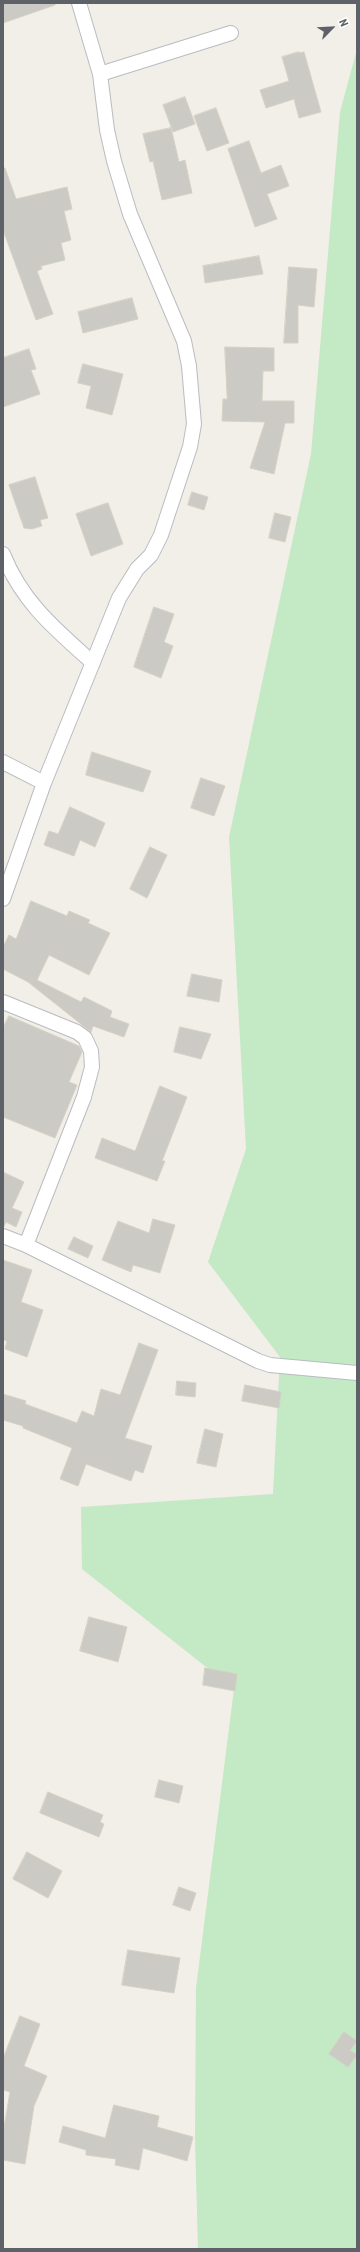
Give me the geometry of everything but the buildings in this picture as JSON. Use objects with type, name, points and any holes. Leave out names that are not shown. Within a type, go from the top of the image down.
[{"type":"street","points":[[3,899],[44,783],[126,583],[137,569],[151,556],[161,535],[190,447],[194,424],[189,366],[184,341],[130,214],[114,161],[107,130],[100,74],[79,3]]},
{"type":"street","points":[[100,74],[231,34]]},
{"type":"street","points":[[3,554],[17,586],[27,599],[47,623],[93,663]]},
{"type":"street","points":[[3,762],[44,783]]},
{"type":"street","points":[[3,1002],[77,1032],[85,1038],[91,1050],[92,1067],[84,1096],[26,1245]]},
{"type":"street","points":[[3,1236],[26,1245],[240,1354],[270,1365],[357,1373]]},
{"type":"green space","points":[[357,49],[357,2249],[198,2249],[195,2138],[196,1988],[234,1689],[82,1569],[81,1507],[273,1494],[280,1357],[208,1262],[246,1149],[229,837],[311,454],[340,112]]}]
